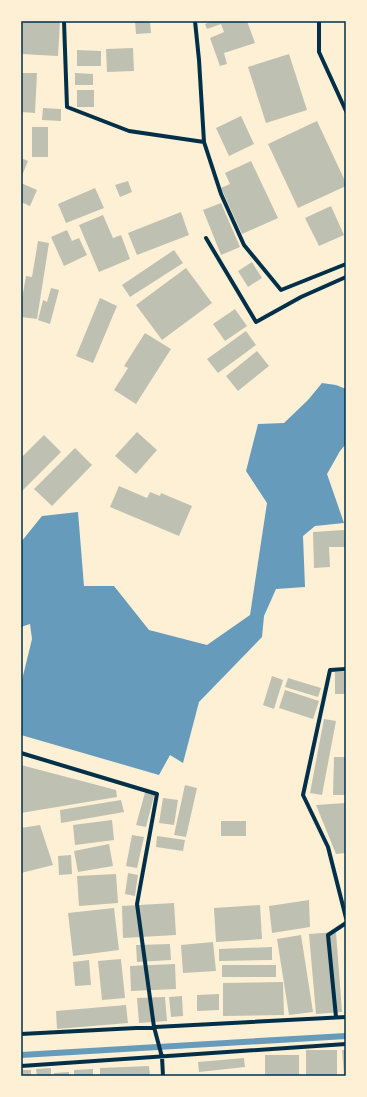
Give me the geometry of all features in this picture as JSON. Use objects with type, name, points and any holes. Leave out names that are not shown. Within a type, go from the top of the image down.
[{"type":"street","points":[[64,21],[67,107],[130,131],[204,142]]},
{"type":"street","points":[[195,21],[204,142],[221,194],[244,245],[281,290],[346,264]]},
{"type":"street","points":[[319,21],[319,52],[346,111]]},
{"type":"street","points":[[206,238],[256,322],[301,297],[346,277]]},
{"type":"street","points":[[346,669],[330,670],[303,795],[328,847],[346,918]]},
{"type":"street","points":[[21,753],[157,794],[138,904],[154,1027],[162,1057],[163,1076]]},
{"type":"street","points":[[336,1018],[328,935],[346,923]]},
{"type":"street","points":[[21,1034],[346,1017]]},
{"type":"street","points":[[21,1066],[346,1044]]},
{"type":"water","points":[[322,383],[336,385],[346,389],[346,444],[340,451],[327,474],[344,523],[315,526],[303,536],[305,587],[276,589],[264,616],[262,637],[199,702],[183,763],[170,755],[159,775],[21,735],[21,684],[32,639],[30,624],[21,627],[21,542],[42,516],[78,512],[84,586],[114,586],[149,630],[207,645],[250,615],[267,503],[246,471],[258,424],[284,423],[308,400]]},
{"type":"building","points":[[21,21],[60,21],[58,56],[21,54]]},
{"type":"building","points":[[135,21],[150,21],[151,33],[136,34]]},
{"type":"building","points":[[213,21],[247,21],[255,43],[224,53],[227,64],[220,66],[210,38],[224,32],[221,24],[207,29],[205,24]]},
{"type":"building","points":[[133,48],[134,71],[107,72],[106,49]]},
{"type":"building","points":[[77,50],[101,51],[101,66],[77,66]]},
{"type":"building","points":[[289,54],[307,110],[266,123],[248,67]]},
{"type":"building","points":[[21,73],[37,73],[35,113],[21,112]]},
{"type":"building","points":[[75,73],[93,74],[93,85],[75,85]]},
{"type":"building","points":[[77,90],[94,90],[94,107],[77,107]]},
{"type":"building","points":[[43,108],[61,109],[61,121],[42,120]]},
{"type":"building","points":[[241,116],[254,144],[229,156],[216,128]]},
{"type":"building","points":[[317,121],[346,183],[346,186],[298,208],[268,144]]},
{"type":"building","points":[[32,127],[48,127],[48,157],[32,157]]},
{"type":"building","points":[[21,158],[28,161],[21,178]]},
{"type":"building","points":[[251,161],[278,218],[242,234],[221,188],[230,184],[225,173]]},
{"type":"building","points":[[128,181],[132,192],[120,197],[115,185]]},
{"type":"building","points":[[21,183],[37,190],[30,206],[21,202]]},
{"type":"building","points":[[95,188],[104,208],[66,223],[58,204]]},
{"type":"building","points":[[221,203],[240,247],[221,255],[203,210]]},
{"type":"building","points":[[331,206],[344,235],[319,246],[305,218]]},
{"type":"building","points":[[181,212],[189,235],[137,255],[128,233]]},
{"type":"building","points":[[103,215],[113,238],[121,235],[130,259],[99,272],[79,225]]},
{"type":"building","points":[[67,230],[72,241],[79,238],[87,255],[64,266],[51,237]]},
{"type":"building","points":[[38,241],[49,243],[37,319],[21,317],[21,305],[26,276],[32,277]]},
{"type":"building","points":[[174,250],[183,263],[130,297],[122,285]]},
{"type":"building","points":[[252,262],[262,278],[248,287],[238,271]]},
{"type":"building","points":[[186,268],[212,303],[162,340],[136,305]]},
{"type":"building","points":[[51,288],[59,290],[50,324],[38,320],[43,300],[47,302]]},
{"type":"building","points":[[100,298],[117,306],[93,363],[76,356]]},
{"type":"building","points":[[235,309],[247,326],[225,341],[213,324]]},
{"type":"building","points":[[246,331],[256,345],[218,373],[207,359]]},
{"type":"building","points":[[145,333],[171,349],[136,404],[114,390],[128,368],[124,366]]},
{"type":"building","points":[[257,351],[269,366],[238,391],[226,376]]},
{"type":"building","points":[[137,432],[157,450],[136,474],[115,456]]},
{"type":"building","points":[[44,435],[61,452],[21,492],[21,458]]},
{"type":"building","points":[[75,448],[92,465],[52,506],[34,489]]},
{"type":"building","points":[[119,486],[147,498],[150,492],[160,496],[161,493],[192,506],[179,536],[110,507]]},
{"type":"building","points":[[344,530],[345,547],[329,547],[330,567],[314,568],[313,532]]},
{"type":"building","points":[[335,672],[346,672],[346,694],[335,694]]},
{"type":"building","points":[[272,676],[283,680],[274,709],[263,705]]},
{"type":"building","points":[[288,678],[321,688],[318,697],[285,687]]},
{"type":"building","points":[[285,690],[319,701],[313,719],[279,708]]},
{"type":"building","points":[[324,719],[336,721],[322,795],[310,793]]},
{"type":"building","points":[[334,757],[346,757],[346,795],[333,795]]},
{"type":"building","points":[[21,765],[116,790],[117,797],[21,813]]},
{"type":"building","points":[[185,785],[197,788],[186,837],[174,835]]},
{"type":"building","points":[[146,789],[155,792],[146,827],[136,825]]},
{"type":"building","points":[[163,798],[178,800],[174,825],[159,823]]},
{"type":"building","points":[[121,800],[124,812],[61,823],[60,810]]},
{"type":"building","points":[[346,803],[346,853],[336,854],[316,805]]},
{"type":"building","points":[[112,820],[114,840],[75,845],[73,825]]},
{"type":"building","points":[[221,821],[246,821],[246,836],[221,836]]},
{"type":"building","points":[[40,825],[53,865],[21,873],[21,828]]},
{"type":"building","points":[[132,835],[144,837],[137,868],[126,866]]},
{"type":"building","points":[[157,836],[185,840],[183,851],[156,847]]},
{"type":"building","points":[[109,844],[113,866],[78,872],[74,851]]},
{"type":"building","points":[[71,855],[72,874],[59,875],[58,856]]},
{"type":"building","points":[[128,873],[138,875],[135,896],[125,894]]},
{"type":"building","points":[[116,874],[118,903],[79,906],[77,876]]},
{"type":"building","points":[[309,900],[310,927],[272,933],[269,906]]},
{"type":"building","points":[[174,903],[176,935],[123,938],[122,906]]},
{"type":"building","points":[[260,905],[262,939],[216,942],[214,908]]},
{"type":"building","points":[[114,908],[119,950],[73,956],[68,913]]},
{"type":"building","points":[[336,932],[342,1012],[316,1014],[309,934]]},
{"type":"building","points":[[301,935],[313,1012],[289,1015],[277,939]]},
{"type":"building","points":[[213,942],[216,971],[183,973],[181,945]]},
{"type":"building","points":[[170,944],[171,960],[137,962],[136,945]]},
{"type":"building","points":[[272,947],[272,960],[219,961],[219,949]]},
{"type":"building","points":[[121,959],[125,998],[102,1000],[98,961]]},
{"type":"building","points":[[89,960],[91,985],[75,986],[73,962]]},
{"type":"building","points":[[175,964],[176,989],[131,991],[130,966]]},
{"type":"building","points":[[222,965],[276,965],[276,977],[222,977]]},
{"type":"building","points":[[283,982],[284,1015],[223,1016],[223,983]]},
{"type":"building","points":[[219,994],[219,1010],[197,1011],[197,995]]},
{"type":"building","points":[[182,996],[183,1016],[171,1017],[169,997]]},
{"type":"building","points":[[165,997],[167,1021],[139,1023],[137,998]]},
{"type":"building","points":[[126,1005],[128,1023],[57,1029],[56,1011]]},
{"type":"building","points":[[306,1050],[337,1050],[337,1076],[306,1076]]},
{"type":"building","points":[[342,1050],[346,1050],[346,1076],[344,1076]]},
{"type":"building","points":[[265,1055],[299,1055],[299,1076],[265,1076]]},
{"type":"building","points":[[244,1058],[245,1067],[199,1072],[198,1062]]},
{"type":"building","points":[[149,1066],[150,1076],[100,1076],[100,1068]]},
{"type":"building","points":[[51,1068],[51,1076],[37,1076],[36,1069]]},
{"type":"building","points":[[93,1069],[93,1076],[74,1076],[74,1070]]},
{"type":"building","points":[[21,1070],[31,1070],[31,1076],[21,1076]]},
{"type":"building","points":[[69,1072],[69,1076],[55,1076],[54,1073]]},
{"type":"waterway","points":[[21,1055],[346,1036]]}]
